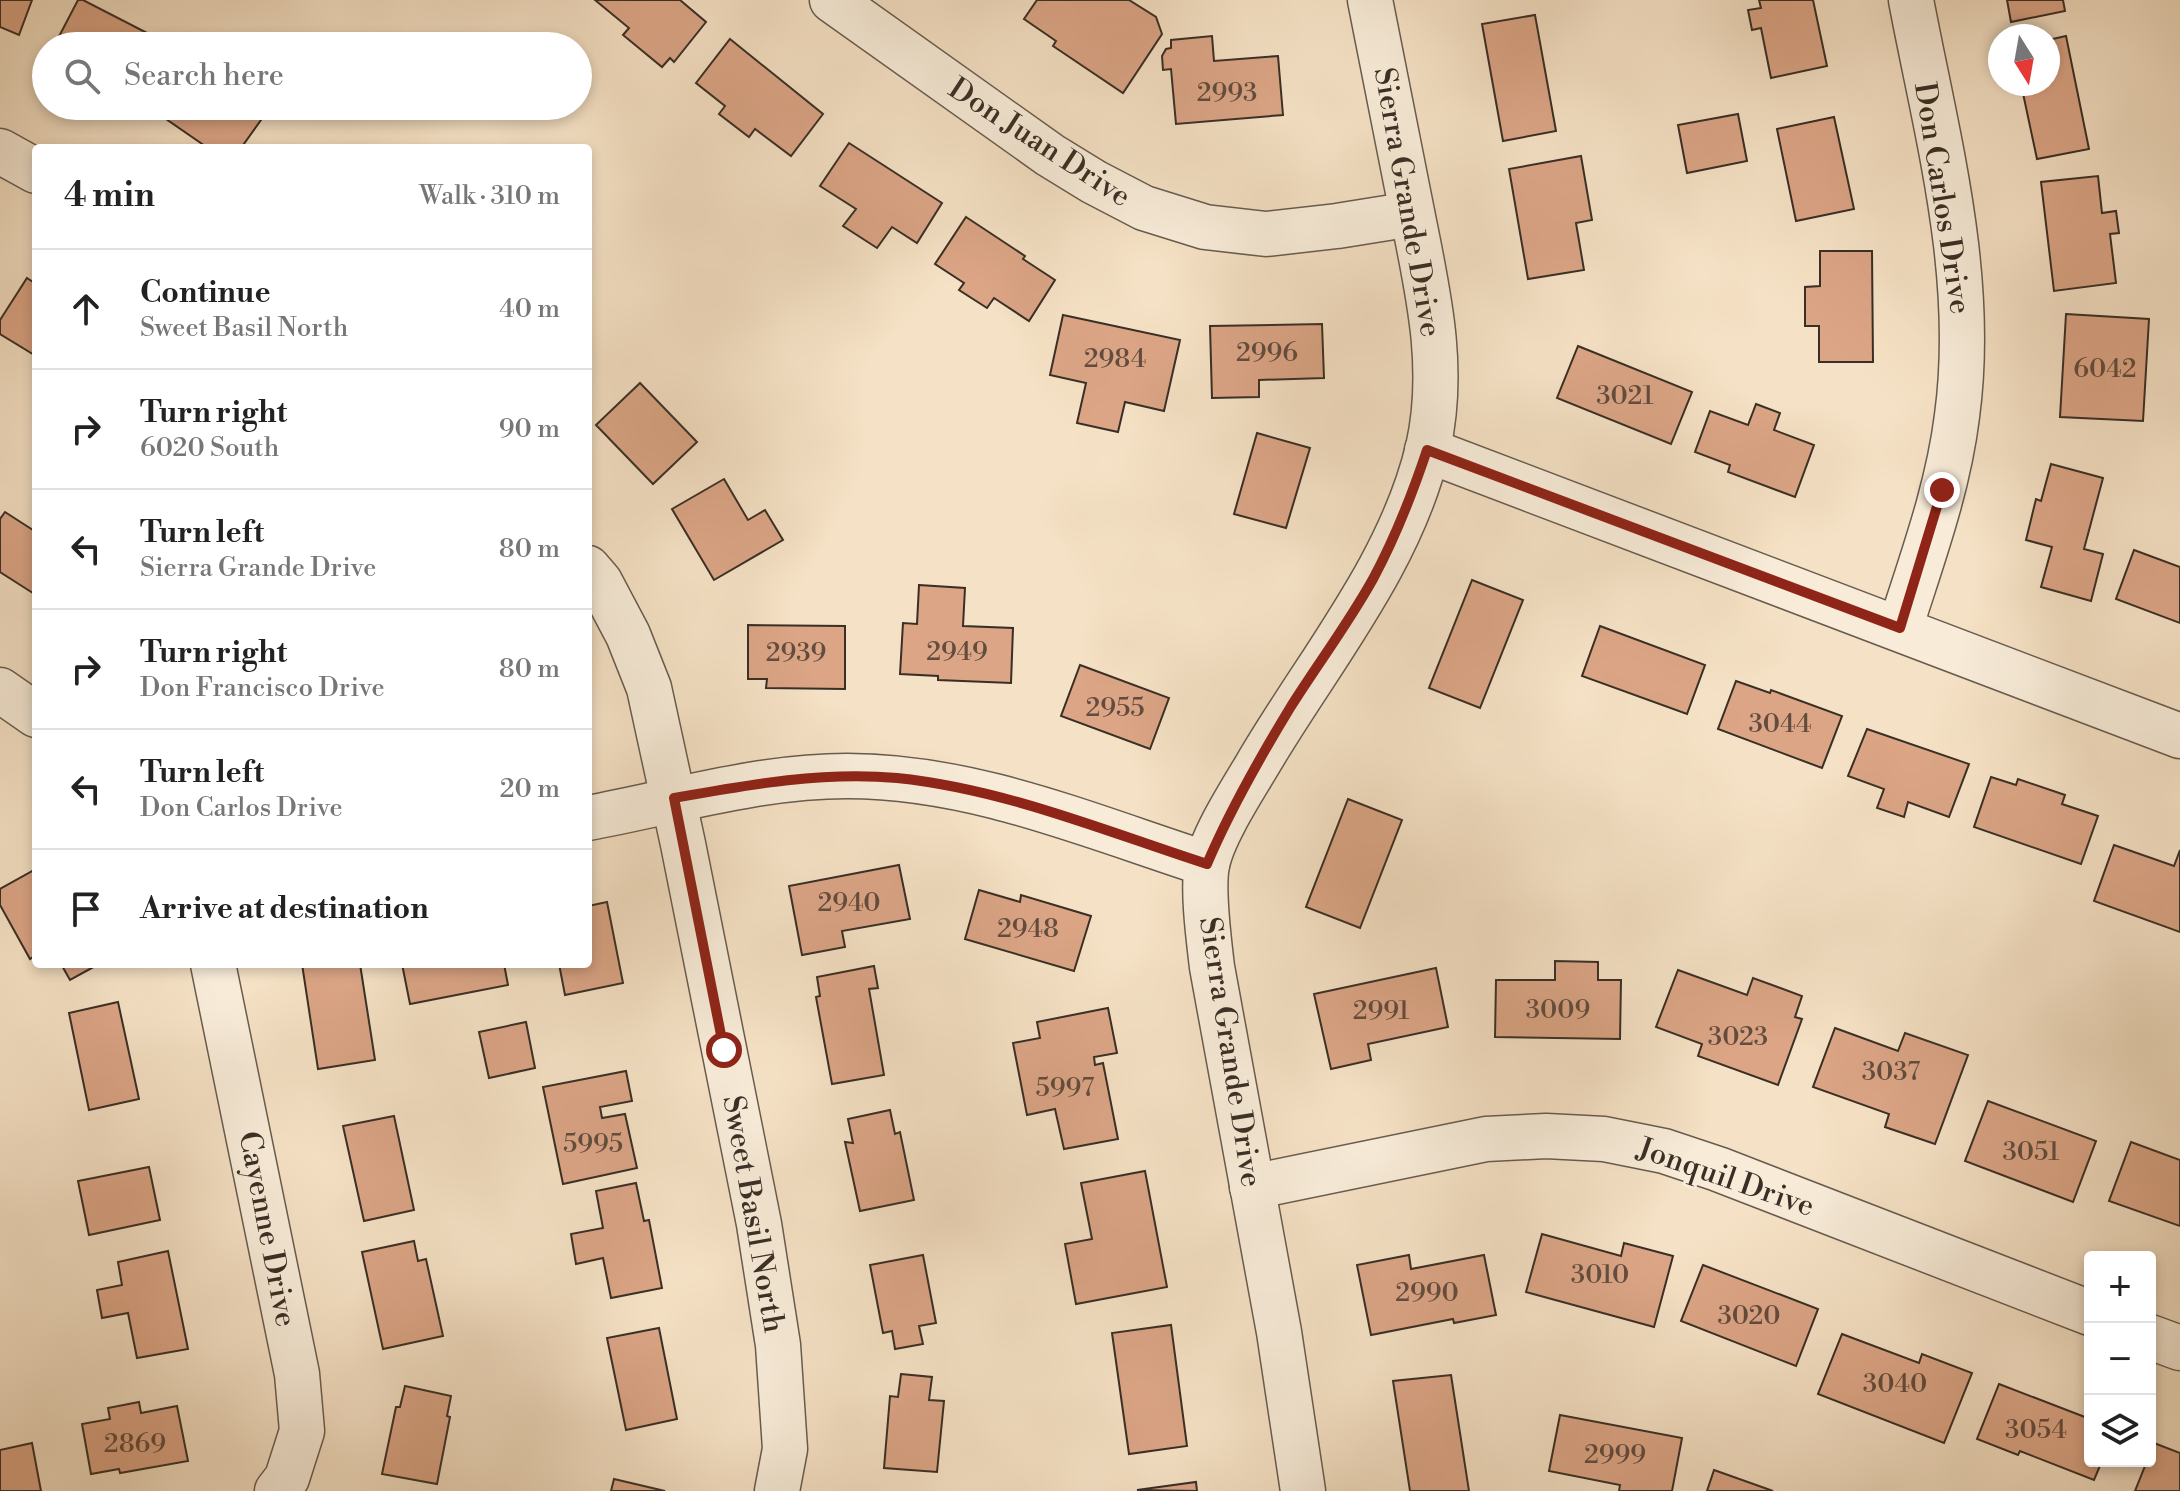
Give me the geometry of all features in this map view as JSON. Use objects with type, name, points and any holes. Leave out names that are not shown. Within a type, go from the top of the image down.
[{"type":"street","name":"Don Juan Drive","points":[[832,0],[1050,155],[1144,208],[1205,227],[1266,234],[1412,214]]},
{"type":"street","name":"Sierra Grande Drive","points":[[1303,1491],[1279,1332],[1212,967],[1207,923],[1207,864],[1236,802],[1291,707],[1373,579],[1405,515],[1427,450],[1435,406],[1437,361],[1428,286],[1370,0]]},
{"type":"street","name":"Don Carlos Drive","points":[[1900,628],[1942,490],[1957,418],[1963,344],[1961,280],[1952,215],[1911,0]]},
{"type":"street","points":[[0,151],[32,169]]},
{"type":"street","points":[[1427,450],[2180,736]]},
{"type":"street","name":"Sweet Basil North","points":[[592,573],[628,635],[649,688],[674,798],[759,1224],[778,1345],[785,1449],[777,1491]]},
{"type":"street","points":[[0,690],[32,712]]},
{"type":"street","points":[[592,817],[674,798],[789,781],[844,776],[895,778],[947,784],[1022,803],[1207,864]]},
{"type":"street","name":"Cayenne Drive","points":[[214,968],[297,1374],[302,1431],[287,1478],[277,1491]]},
{"type":"street","name":"Jonquil Drive","points":[[1252,1187],[1486,1139],[1546,1136],[1604,1139],[1664,1151],[1718,1169],[2084,1311]]},
{"type":"street","points":[[2156,1339],[2180,1348]]},
{"type":"building","points":[[0,0],[32,0],[19,35],[0,27]]},
{"type":"building","points":[[78,0],[83,0],[145,32],[61,32]]},
{"type":"building","points":[[595,0],[680,0],[706,22],[674,62],[670,58],[662,67],[623,35],[629,28]]},
{"type":"building","points":[[1037,0],[1129,0],[1156,17],[1162,34],[1123,93],[1053,46],[1056,41],[1024,19]]},
{"type":"building","points":[[1759,0],[1813,0],[1827,66],[1771,78],[1761,28],[1752,30],[1748,10],[1761,8]]},
{"type":"building","points":[[2007,0],[2063,0],[2065,11],[2011,22]]},
{"type":"building","points":[[1535,15],[1556,131],[1503,141],[1482,24]]},
{"type":"building","points":[[1212,36],[1214,61],[1278,56],[1283,115],[1176,124],[1171,69],[1163,70],[1162,56],[1166,49],[1171,48],[1171,40]]},
{"type":"building","points":[[2066,36],[2089,149],[2037,159],[2024,96],[2060,96],[2060,37]]},
{"type":"building","points":[[730,39],[823,114],[791,156],[755,129],[749,137],[719,114],[725,106],[696,83]]},
{"type":"building","points":[[1738,114],[1747,161],[1687,173],[1678,125]]},
{"type":"building","points":[[1834,117],[1854,209],[1796,221],[1777,129]]},
{"type":"building","points":[[167,120],[261,120],[244,144],[202,144]]},
{"type":"building","points":[[849,143],[942,203],[917,243],[892,227],[877,248],[843,226],[856,209],[820,186]]},
{"type":"building","points":[[1581,156],[1592,220],[1576,223],[1584,270],[1528,279],[1509,169]]},
{"type":"building","points":[[2098,176],[2102,213],[2116,211],[2119,233],[2110,234],[2116,283],[2054,291],[2041,182]]},
{"type":"building","points":[[966,217],[1055,280],[1029,321],[994,298],[987,308],[959,290],[964,283],[935,264]]},
{"type":"building","points":[[1820,251],[1872,251],[1873,362],[1819,362],[1819,326],[1805,326],[1805,287],[1820,286]]},
{"type":"building","points":[[27,278],[32,281],[32,354],[0,334],[0,320]]},
{"type":"building","points":[[2066,314],[2149,319],[2143,421],[2060,417]]},
{"type":"building","points":[[1063,315],[1180,340],[1164,411],[1125,402],[1118,432],[1077,423],[1086,383],[1050,375]]},
{"type":"building","points":[[1322,324],[1324,378],[1259,380],[1259,397],[1212,398],[1210,326]]},
{"type":"building","points":[[1578,346],[1692,392],[1671,444],[1557,398]]},
{"type":"building","points":[[640,383],[697,442],[653,484],[596,425]]},
{"type":"building","points":[[1756,404],[1780,413],[1774,430],[1814,445],[1795,497],[1728,472],[1730,465],[1695,452],[1710,411],[1748,425]]},
{"type":"building","points":[[1257,433],[1310,448],[1286,528],[1234,514]]},
{"type":"building","points":[[2051,464],[2103,478],[2084,549],[2103,554],[2091,601],[2041,587],[2052,547],[2026,540],[2036,499],[2041,501]]},
{"type":"building","points":[[724,479],[748,520],[765,510],[783,540],[714,580],[672,509]]},
{"type":"building","points":[[5,512],[32,529],[32,592],[0,572],[0,519]]},
{"type":"building","points":[[2134,550],[2180,567],[2180,623],[2116,599]]},
{"type":"building","points":[[1472,580],[1523,600],[1480,708],[1429,688]]},
{"type":"building","points":[[919,585],[965,588],[963,626],[1013,628],[1011,683],[938,680],[938,676],[900,674],[903,623],[917,624]]},
{"type":"building","points":[[748,625],[845,626],[845,689],[766,688],[767,679],[748,679]]},
{"type":"building","points":[[1600,626],[1705,665],[1687,714],[1582,676]]},
{"type":"building","points":[[1080,665],[1169,698],[1150,749],[1061,716]]},
{"type":"building","points":[[1736,681],[1770,693],[1771,690],[1842,716],[1822,768],[1718,729]]},
{"type":"building","points":[[1867,729],[1969,764],[1949,817],[1908,802],[1904,817],[1877,808],[1884,789],[1848,776]]},
{"type":"building","points":[[1991,777],[2016,785],[2018,779],[2065,795],[2062,804],[2098,816],[2081,864],[1974,827]]},
{"type":"building","points":[[1348,799],[1402,820],[1360,928],[1306,907]]},
{"type":"building","points":[[2114,845],[2174,866],[2180,850],[2180,932],[2094,901]]},
{"type":"building","points":[[899,865],[910,919],[842,931],[845,947],[802,955],[789,886]]},
{"type":"building","points":[[32,871],[30,959],[0,905],[0,889]]},
{"type":"building","points":[[979,890],[1020,902],[1021,895],[1091,916],[1074,971],[965,939]]},
{"type":"building","points":[[607,902],[623,983],[565,995],[560,968],[592,968],[592,905]]},
{"type":"building","points":[[1555,961],[1598,962],[1598,980],[1621,980],[1620,1039],[1495,1037],[1496,980],[1555,980]]},
{"type":"building","points":[[874,966],[878,988],[869,989],[884,1075],[832,1084],[816,997],[820,996],[817,977]]},
{"type":"building","points":[[63,968],[92,968],[70,980]]},
{"type":"building","points":[[303,968],[361,968],[375,1060],[318,1069]]},
{"type":"building","points":[[403,968],[505,968],[508,985],[410,1004]]},
{"type":"building","points":[[1436,968],[1448,1027],[1368,1044],[1371,1060],[1331,1069],[1314,994]]},
{"type":"building","points":[[1678,970],[1747,995],[1753,978],[1802,996],[1795,1017],[1802,1019],[1778,1085],[1698,1056],[1702,1044],[1656,1027]]},
{"type":"building","points":[[118,1002],[139,1099],[89,1110],[69,1013]]},
{"type":"building","points":[[1108,1008],[1117,1053],[1094,1057],[1095,1065],[1103,1063],[1118,1139],[1064,1149],[1055,1109],[1027,1115],[1013,1043],[1040,1038],[1037,1022]]},
{"type":"building","points":[[526,1022],[535,1068],[489,1078],[479,1032]]},
{"type":"building","points":[[1835,1028],[1898,1051],[1905,1033],[1968,1055],[1935,1144],[1885,1127],[1889,1114],[1813,1087]]},
{"type":"building","points":[[626,1071],[632,1101],[600,1107],[602,1118],[625,1114],[637,1168],[563,1184],[543,1087]]},
{"type":"building","points":[[1988,1101],[2096,1141],[2073,1202],[1965,1161]]},
{"type":"building","points":[[890,1110],[895,1134],[900,1132],[914,1200],[860,1211],[845,1142],[853,1143],[848,1119]]},
{"type":"building","points":[[394,1116],[414,1210],[364,1221],[343,1126]]},
{"type":"building","points":[[2131,1142],[2180,1160],[2180,1226],[2109,1201]]},
{"type":"building","points":[[149,1167],[160,1220],[89,1235],[78,1181]]},
{"type":"building","points":[[1145,1171],[1167,1287],[1076,1304],[1065,1244],[1092,1239],[1081,1183]]},
{"type":"building","points":[[636,1183],[644,1221],[649,1220],[662,1288],[611,1298],[603,1258],[576,1264],[571,1234],[603,1228],[596,1191]]},
{"type":"building","points":[[1542,1234],[1621,1256],[1624,1243],[1673,1256],[1654,1327],[1526,1292]]},
{"type":"building","points":[[414,1241],[418,1261],[426,1259],[443,1336],[383,1349],[362,1252]]},
{"type":"building","points":[[168,1251],[188,1349],[137,1358],[128,1313],[102,1318],[97,1290],[122,1285],[118,1262]]},
{"type":"building","points":[[923,1255],[936,1323],[919,1326],[923,1344],[895,1349],[892,1331],[883,1333],[870,1265]]},
{"type":"building","points":[[1409,1255],[1411,1269],[1484,1255],[1496,1315],[1454,1323],[1453,1319],[1371,1335],[1357,1265]]},
{"type":"building","points":[[1703,1265],[1818,1309],[1796,1366],[1681,1321]]},
{"type":"building","points":[[1171,1325],[1187,1446],[1129,1454],[1112,1333]]},
{"type":"building","points":[[659,1328],[677,1419],[626,1430],[607,1338]]},
{"type":"building","points":[[1842,1334],[1919,1363],[1922,1354],[1972,1373],[1944,1443],[1818,1394]]},
{"type":"building","points":[[901,1374],[932,1377],[929,1400],[944,1401],[937,1472],[884,1468],[890,1396],[898,1397]]},
{"type":"building","points":[[1451,1375],[1469,1491],[1410,1491],[1393,1381]]},
{"type":"building","points":[[1999,1384],[2084,1417],[2084,1467],[2099,1467],[2094,1480],[2020,1451],[2018,1455],[1977,1439]]},
{"type":"building","points":[[405,1386],[451,1396],[437,1484],[382,1474],[396,1407],[400,1407]]},
{"type":"building","points":[[139,1402],[141,1413],[177,1406],[188,1461],[120,1473],[119,1469],[91,1474],[82,1424],[110,1419],[108,1408]]},
{"type":"building","points":[[1560,1415],[1682,1438],[1672,1491],[1619,1491],[1620,1485],[1549,1471]]},
{"type":"building","points":[[32,1443],[41,1491],[0,1491],[0,1450]]},
{"type":"building","points":[[2156,1444],[2180,1453],[2180,1491],[2135,1491],[2145,1467],[2156,1467]]},
{"type":"building","points":[[1714,1470],[1773,1491],[1707,1491]]},
{"type":"building","points":[[614,1479],[665,1491],[611,1491]]},
{"type":"building","points":[[1196,1482],[1197,1491],[1137,1490]]},
{"type":"route","points":[[724,1050],[674,798],[844,776],[947,784],[1022,803],[1207,864],[1228,816],[1291,707],[1373,579],[1405,515],[1427,450],[1900,628],[1942,490]]}]
